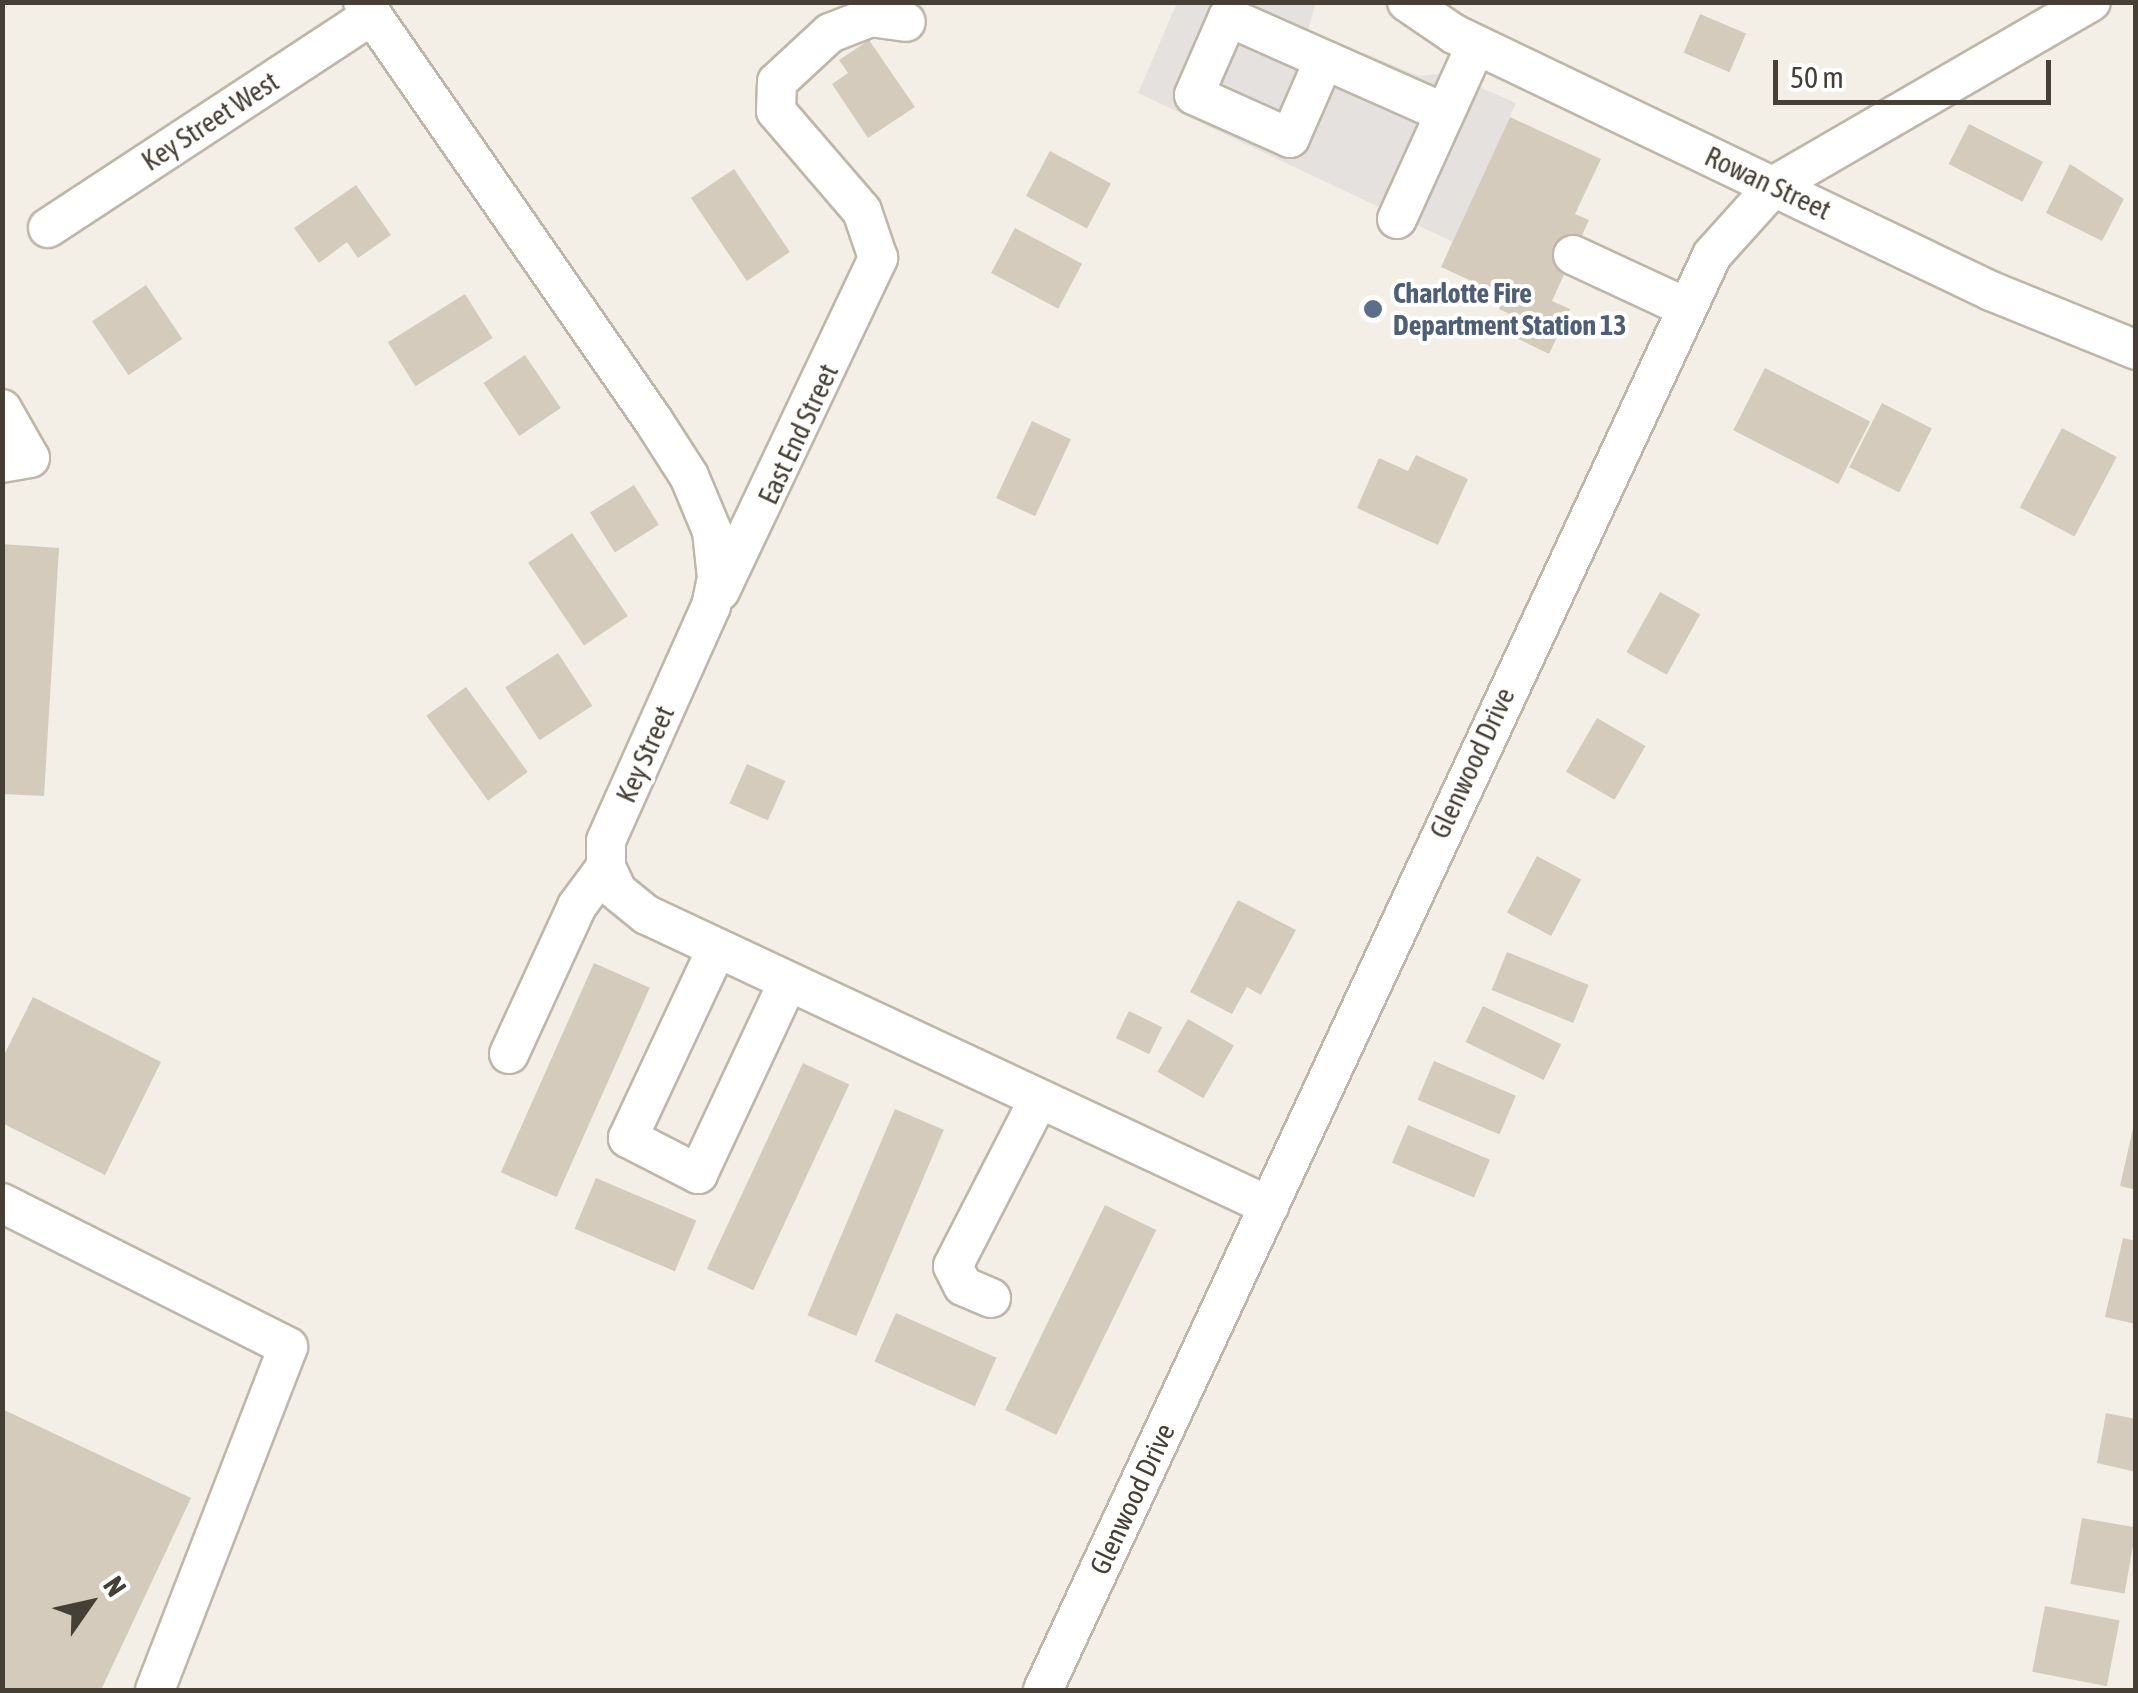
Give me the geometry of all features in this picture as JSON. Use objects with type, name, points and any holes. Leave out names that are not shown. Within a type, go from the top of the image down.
[{"type":"street","name":"Glenwood Drive","points":[[1042,1690],[1683,306],[1743,214],[1775,186],[2090,2]]},
{"type":"street","name":"Rowan Street","points":[[1408,3],[1476,44],[1991,291],[2136,350]]},
{"type":"street","name":"Key Street West","points":[[48,228],[368,9]]},
{"type":"street","name":"Key Street","points":[[368,9],[689,476],[716,550],[711,606],[606,841],[606,867]]},
{"type":"street","name":"East End Street","points":[[711,606],[878,258],[862,211],[776,111],[778,82],[830,33],[871,17],[906,22]]},
{"type":"street","points":[[1396,219],[1476,44]]},
{"type":"street","points":[[1324,60],[1445,113]]},
{"type":"street","points":[[1573,255],[1683,306]]},
{"type":"street","points":[[2,408],[15,455]]},
{"type":"street","points":[[509,1054],[576,906],[606,867],[625,902],[1269,1206]]},
{"type":"street","points":[[717,948],[628,1138],[698,1174],[788,982]]},
{"type":"street","points":[[991,1298],[963,1286],[953,1266],[1038,1099]]},
{"type":"street","points":[[2,1203],[288,1347],[155,1690]]},
{"type":"shaded area","points":[[1316,2],[1308,30],[1419,76],[1447,73],[1516,103],[1453,242],[1138,93],[1177,3]]},
{"type":"building","points":[[1700,14],[1746,34],[1730,72],[1684,53]]},
{"type":"building","points":[[869,40],[915,107],[868,138],[832,84],[848,73],[839,60]]},
{"type":"building","points":[[1510,117],[1601,159],[1575,214],[1589,220],[1552,301],[1570,309],[1549,354],[1510,335],[1518,318],[1499,309],[1504,296],[1441,267]]},
{"type":"building","points":[[1969,124],[2043,162],[2023,202],[1949,164]]},
{"type":"building","points":[[1050,151],[1111,183],[1087,228],[1026,196]]},
{"type":"building","points":[[2070,164],[2124,199],[2102,241],[2046,213]]},
{"type":"building","points":[[734,169],[790,252],[747,281],[691,198]]},
{"type":"building","points":[[356,185],[391,235],[358,258],[347,242],[319,263],[294,228]]},
{"type":"building","points":[[1015,228],[1082,264],[1058,309],[991,273]]},
{"type":"building","points":[[146,285],[182,339],[128,375],[92,321]]},
{"type":"building","points":[[465,294],[493,338],[415,386],[388,342]]},
{"type":"building","points":[[525,355],[561,408],[519,436],[484,383]]},
{"type":"building","points":[[1765,368],[1870,422],[1838,484],[1733,430]]},
{"type":"building","points":[[1882,403],[1932,428],[1899,493],[1849,467]]},
{"type":"building","points":[[1032,421],[1071,439],[1035,516],[996,498]]},
{"type":"building","points":[[2062,428],[2117,457],[2074,537],[2020,507]]},
{"type":"building","points":[[1416,455],[1468,479],[1438,545],[1357,508],[1379,458],[1408,471]]},
{"type":"building","points":[[634,485],[659,525],[615,552],[590,513]]},
{"type":"building","points":[[572,533],[628,616],[584,646],[528,563]]},
{"type":"building","points":[[2,544],[59,548],[44,796],[2,794]]},
{"type":"building","points":[[1660,592],[1700,614],[1667,675],[1627,652]]},
{"type":"building","points":[[558,653],[592,706],[539,740],[505,687]]},
{"type":"building","points":[[466,687],[528,772],[488,801],[426,716]]},
{"type":"building","points":[[1597,718],[1645,746],[1614,800],[1566,772]]},
{"type":"building","points":[[747,764],[785,781],[768,820],[730,803]]},
{"type":"building","points":[[1537,856],[1581,879],[1551,936],[1507,913]]},
{"type":"building","points":[[1238,900],[1296,930],[1261,995],[1247,987],[1232,1014],[1190,992]]},
{"type":"building","points":[[1507,952],[1589,985],[1573,1023],[1492,990]]},
{"type":"building","points":[[594,963],[650,988],[557,1197],[501,1172]]},
{"type":"building","points":[[33,997],[161,1062],[105,1175],[2,1123],[2,1059]]},
{"type":"building","points":[[1483,1006],[1561,1044],[1544,1080],[1465,1042]]},
{"type":"building","points":[[1129,1011],[1162,1027],[1149,1054],[1116,1038]]},
{"type":"building","points":[[1188,1019],[1234,1046],[1203,1098],[1158,1072]]},
{"type":"building","points":[[1434,1061],[1516,1096],[1500,1134],[1418,1100]]},
{"type":"building","points":[[803,1063],[849,1085],[753,1290],[707,1269]]},
{"type":"building","points":[[895,1109],[944,1130],[856,1336],[807,1315]]},
{"type":"building","points":[[2136,1124],[2136,1190],[2120,1186]]},
{"type":"building","points":[[1408,1125],[1490,1160],[1474,1198],[1392,1163]]},
{"type":"building","points":[[596,1178],[696,1221],[675,1271],[575,1229]]},
{"type":"building","points":[[1105,1205],[1156,1230],[1056,1435],[1005,1410]]},
{"type":"building","points":[[2123,1238],[2136,1241],[2136,1324],[2105,1317]]},
{"type":"building","points":[[896,1313],[996,1358],[975,1406],[874,1361]]},
{"type":"building","points":[[2,1409],[191,1498],[101,1690],[2,1690]]},
{"type":"building","points":[[2106,1413],[2136,1419],[2136,1472],[2097,1463]]},
{"type":"building","points":[[2082,1518],[2136,1528],[2125,1594],[2070,1584]]},
{"type":"building","points":[[2045,1606],[2120,1621],[2107,1686],[2032,1672]]},
{"type":"place","name":"Charlotte Fire Department Station 13","points":[[1373,309]]}]
